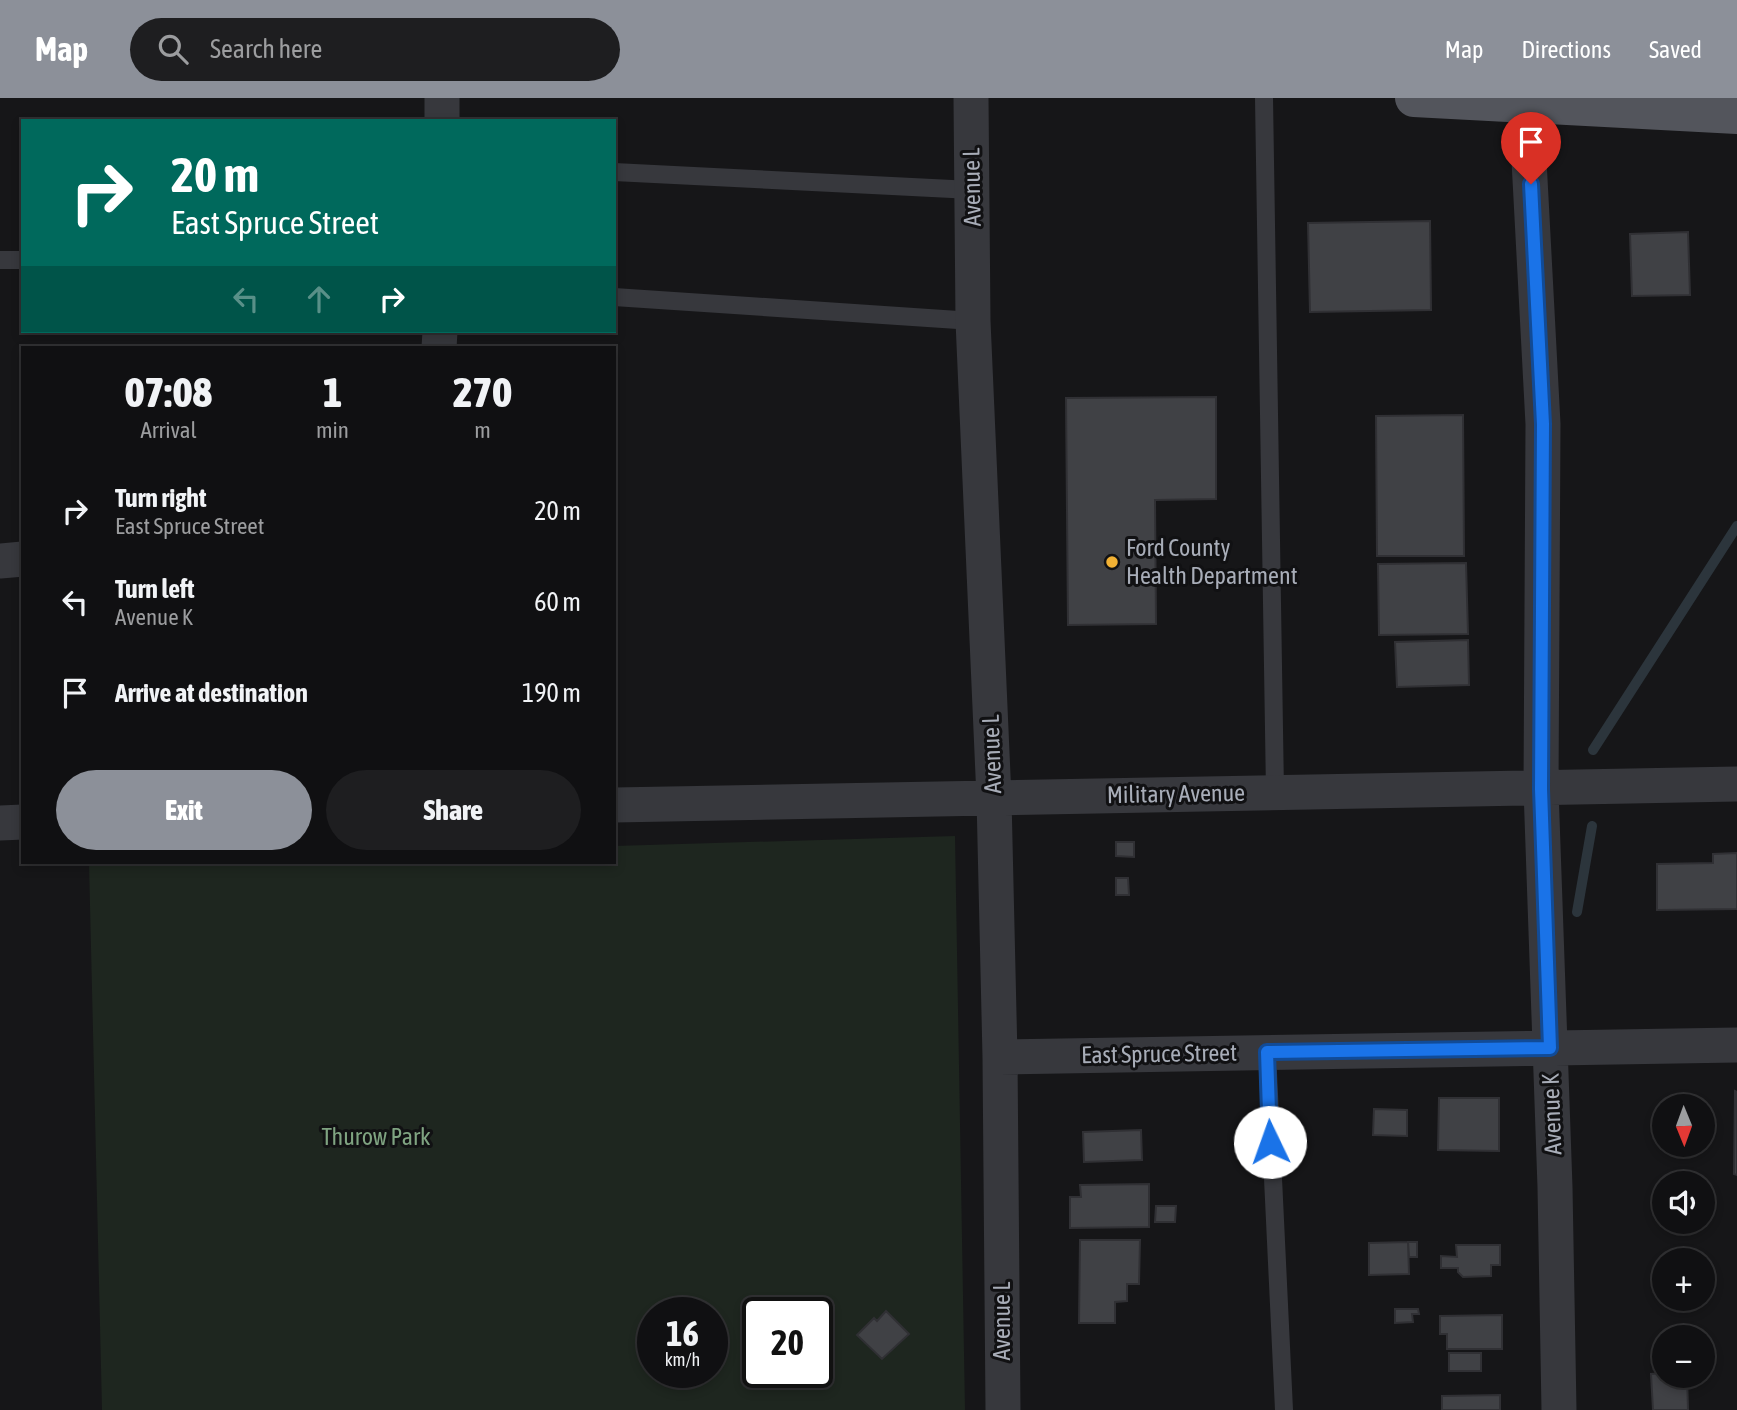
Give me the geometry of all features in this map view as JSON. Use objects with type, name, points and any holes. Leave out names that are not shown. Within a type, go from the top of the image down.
[{"type":"main road","points":[[1414,98],[1737,115]]},
{"type":"street","points":[[442,98],[442,119]]},
{"type":"street","name":"Avenue L","points":[[971,98],[973,321],[994,798],[1000,1057],[1003,1410]]},
{"type":"street","name":"Avenue K","points":[[1526,104],[1543,424],[1541,789],[1555,1187],[1559,1410]]},
{"type":"street","points":[[0,561],[21,559]]},
{"type":"street","name":"Military Avenue","points":[[616,805],[1737,785]]},
{"type":"street","points":[[0,823],[21,822]]},
{"type":"street","name":"East Spruce Street","points":[[1000,1057],[1737,1045]]},
{"type":"lane","points":[[1264,98],[1275,792]]},
{"type":"lane","points":[[616,172],[972,190]]},
{"type":"lane","points":[[0,260],[21,260]]},
{"type":"lane","points":[[616,297],[973,321]]},
{"type":"lane","points":[[1267,1052],[1284,1410]]},
{"type":"green space","name":"Thurow Park","points":[[955,836],[965,1410],[102,1410],[89,864],[616,864],[616,846]]},
{"type":"building","points":[[1430,221],[1431,310],[1310,312],[1308,223]]},
{"type":"building","points":[[1688,232],[1690,295],[1632,296],[1630,234]]},
{"type":"building","name":"Ford County Health Department","points":[[1216,397],[1216,499],[1155,500],[1156,624],[1068,625],[1066,398]]},
{"type":"building","points":[[1463,415],[1464,556],[1377,556],[1376,416]]},
{"type":"building","points":[[1466,563],[1468,634],[1379,635],[1378,564]]},
{"type":"building","points":[[1468,640],[1469,685],[1397,687],[1395,642]]},
{"type":"building","points":[[1116,842],[1134,842],[1134,857],[1116,856]]},
{"type":"building","points":[[1737,853],[1737,909],[1657,910],[1657,864],[1713,863],[1713,854]]},
{"type":"building","points":[[1116,878],[1128,878],[1129,895],[1116,895]]},
{"type":"building","points":[[1735,1091],[1737,1092],[1737,1175],[1734,1174]]},
{"type":"building","points":[[1439,1098],[1499,1098],[1499,1151],[1438,1150]]},
{"type":"building","points":[[1374,1109],[1407,1110],[1407,1136],[1373,1135]]},
{"type":"building","points":[[1141,1130],[1142,1160],[1084,1162],[1083,1132]]},
{"type":"building","points":[[1149,1184],[1149,1227],[1070,1228],[1070,1197],[1081,1197],[1080,1185]]},
{"type":"building","points":[[1156,1206],[1176,1206],[1175,1222],[1155,1222]]},
{"type":"building","points":[[1080,1240],[1140,1240],[1139,1284],[1127,1284],[1127,1301],[1115,1302],[1115,1323],[1079,1323]]},
{"type":"building","points":[[1408,1242],[1409,1274],[1369,1275],[1369,1243]]},
{"type":"building","points":[[1408,1242],[1417,1242],[1417,1257],[1409,1257]]},
{"type":"building","points":[[1456,1245],[1500,1245],[1500,1265],[1491,1265],[1491,1276],[1463,1277],[1458,1268],[1441,1268],[1441,1256],[1457,1257]]},
{"type":"building","points":[[1395,1309],[1418,1309],[1419,1314],[1412,1314],[1413,1322],[1395,1323]]},
{"type":"building","points":[[886,1311],[909,1334],[882,1359],[857,1335],[874,1318],[877,1321]]},
{"type":"building","points":[[1502,1315],[1502,1349],[1447,1349],[1447,1334],[1440,1334],[1440,1316]]},
{"type":"building","points":[[1449,1353],[1481,1353],[1481,1371],[1449,1371]]},
{"type":"building","points":[[1651,1374],[1652,1388],[1687,1388],[1688,1410],[1653,1410]]},
{"type":"building","points":[[1500,1395],[1500,1410],[1442,1410],[1442,1396]]},
{"type":"waterway","points":[[1593,750],[1737,526]]},
{"type":"waterway","points":[[1577,912],[1592,826]]},
{"type":"place","name":"Ford County Health Department","points":[[1112,562]]},
{"type":"route","points":[[1270,1142],[1267,1052],[1550,1048],[1541,789],[1543,424],[1531,184]]}]
